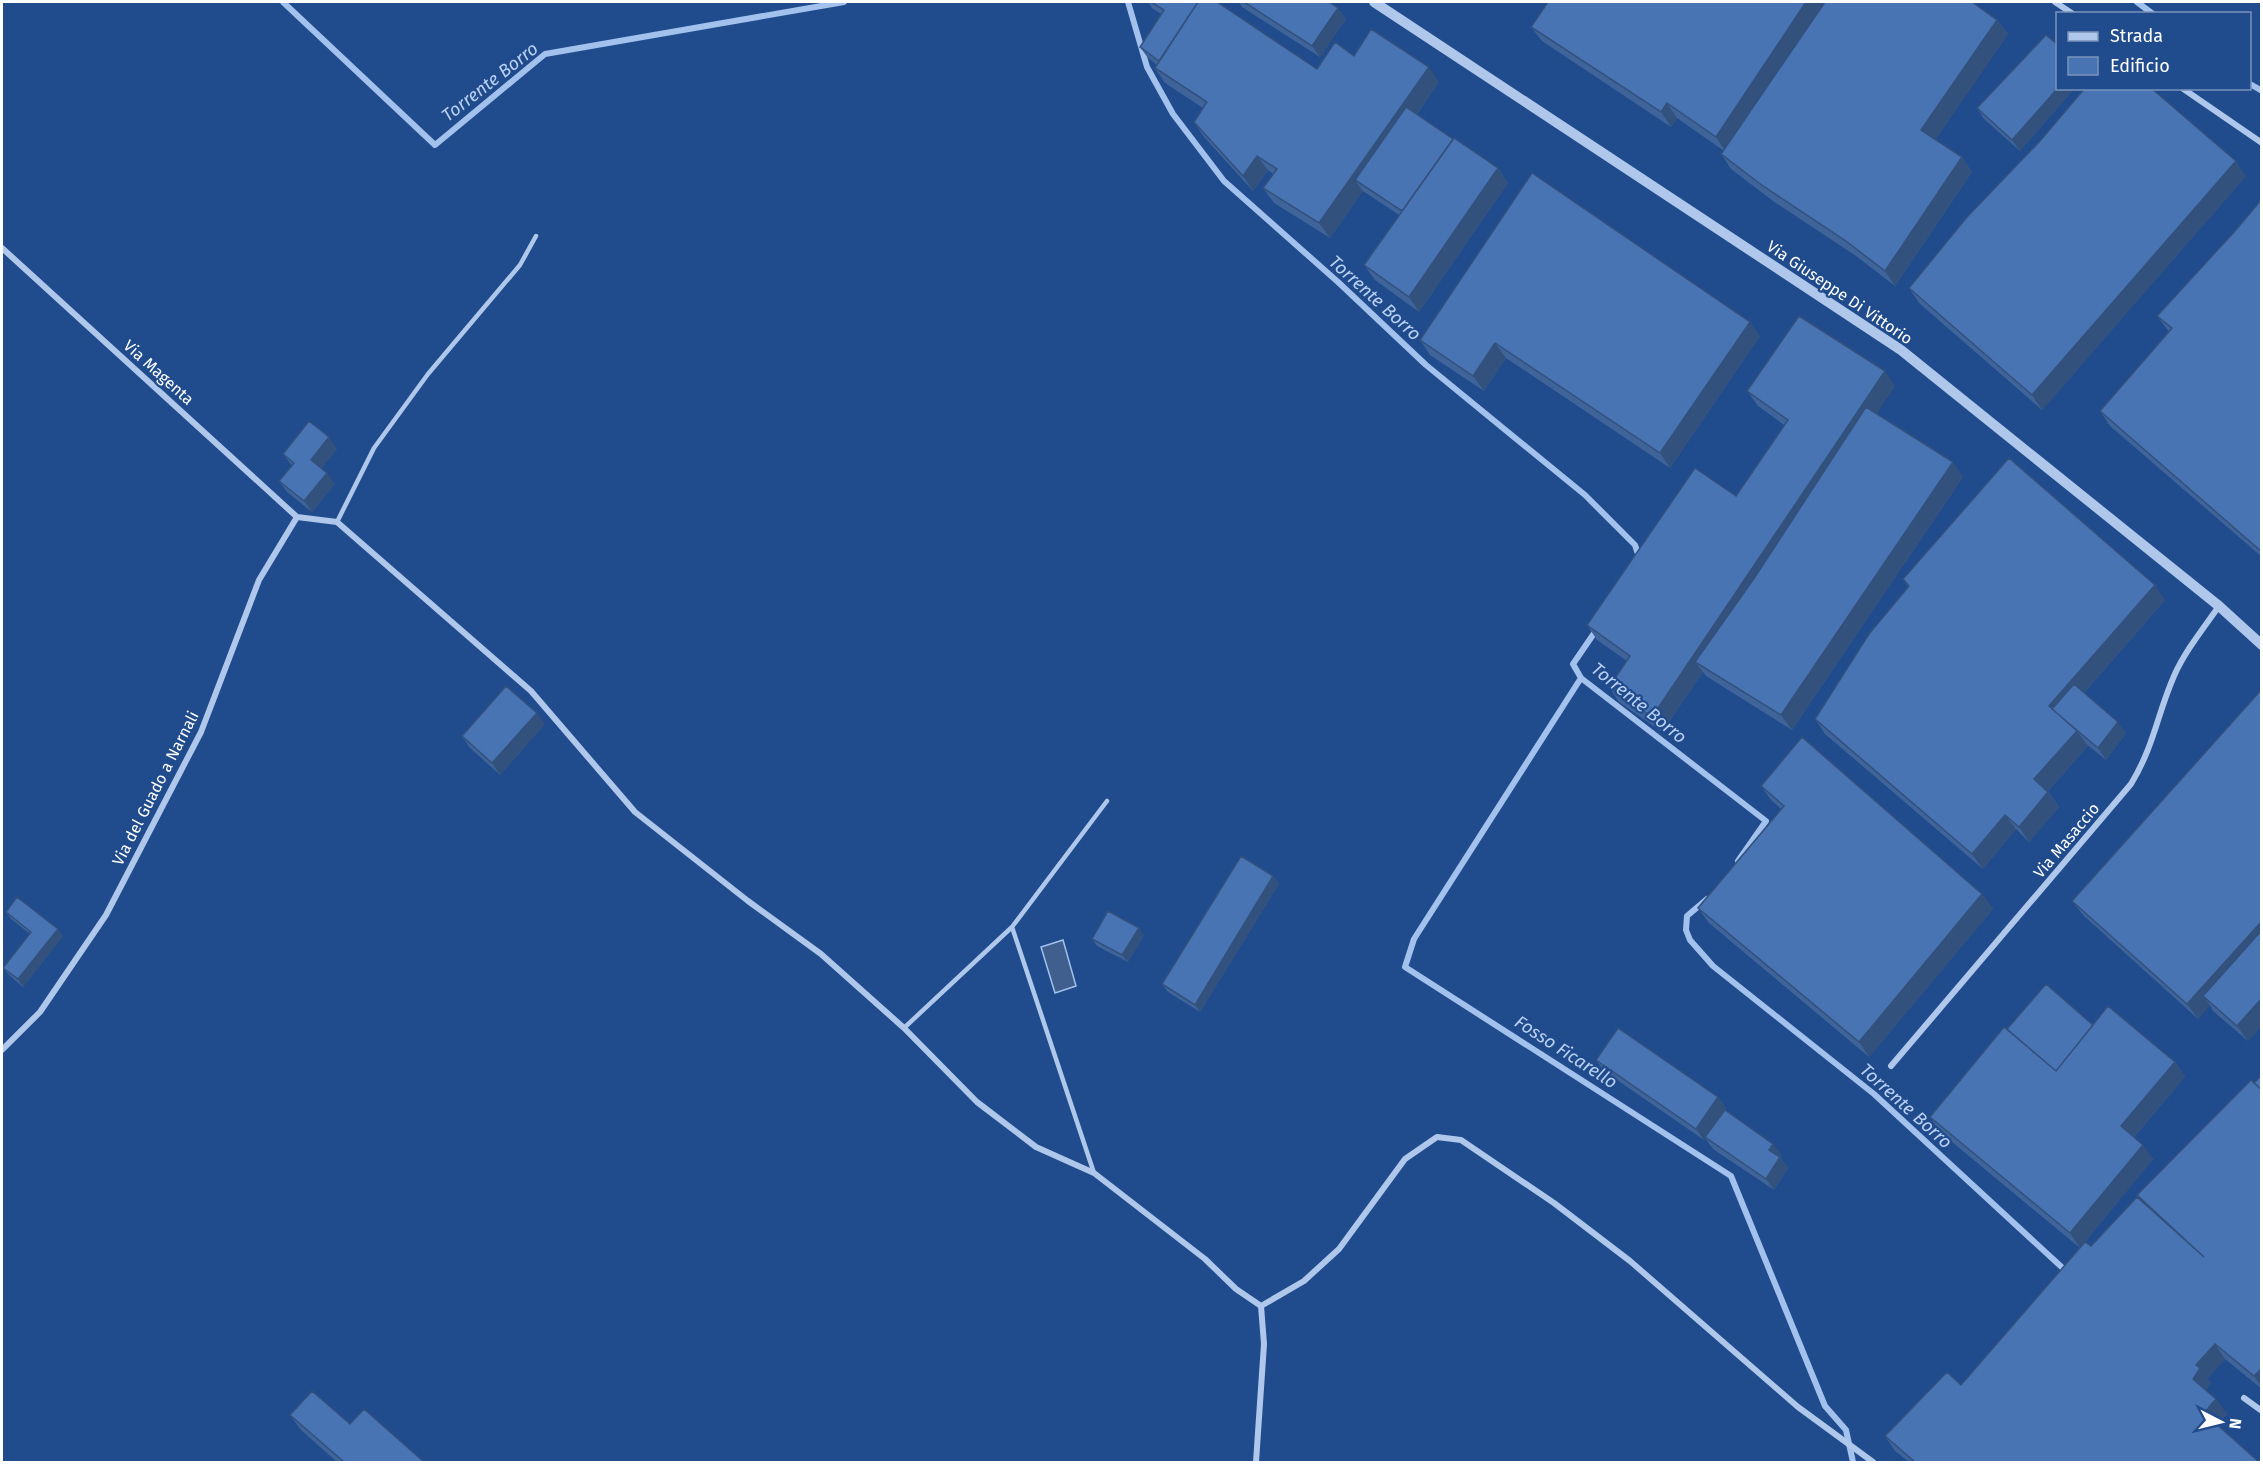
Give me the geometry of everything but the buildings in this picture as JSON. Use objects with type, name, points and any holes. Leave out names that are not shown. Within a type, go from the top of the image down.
[{"type":"street","name":"Via Giuseppe Di Vittorio","points":[[1374,2],[1901,350],[2219,606],[2262,645]]},
{"type":"street","points":[[2055,2],[2070,12]]},
{"type":"street","points":[[2185,90],[2262,144]]},
{"type":"street","name":"Via Magenta","points":[[2,248],[297,517]]},
{"type":"street","points":[[297,517],[337,522],[531,691],[635,812],[748,901],[821,954],[904,1028],[985,1108],[1036,1147],[1094,1173],[1196,1252],[1236,1289],[1261,1306]]},
{"type":"street","name":"Via del Guado a Narnali","points":[[2,1050],[40,1012],[106,915],[201,732],[259,580],[297,517]]},
{"type":"street","name":"Via Masaccio","points":[[1892,1066],[2131,784],[2145,761],[2155,737],[2174,677],[2187,651],[2219,606]]},
{"type":"street","points":[[1261,1306],[1304,1281],[1339,1249],[1405,1159],[1437,1137],[1461,1140],[1554,1203],[1630,1261],[1798,1407],[1873,1462]]},
{"type":"street","points":[[1256,1462],[1264,1344],[1261,1306]]},
{"type":"street","points":[[2244,1398],[2262,1411]]},
{"type":"lane","points":[[337,522],[374,448],[429,374],[520,265],[536,236]]},
{"type":"lane","points":[[904,1028],[1012,927],[1107,801]]},
{"type":"lane","points":[[1012,927],[1094,1173]]},
{"type":"water","points":[[1063,940],[1076,986],[1055,993],[1041,947]]},
{"type":"waterway","name":"Torrente Borro","points":[[283,2],[435,145],[545,54],[844,2]]},
{"type":"waterway","name":"Torrente Borro","points":[[1128,2],[1147,67],[1173,114],[1224,181],[1338,282],[1426,365],[1585,495],[1635,545],[1639,557]]},
{"type":"waterway","points":[[2137,2],[2150,12]]},
{"type":"waterway","points":[[2251,85],[2262,91]]},
{"type":"waterway","name":"Torrente Borro","points":[[1597,629],[1573,664],[1581,678],[1766,821],[1738,861]]},
{"type":"waterway","name":"Fosso Ficarello","points":[[1581,678],[1414,939],[1405,967],[1731,1176],[1825,1406],[1846,1430],[1853,1462]]},
{"type":"waterway","name":"Torrente Borro","points":[[1707,899],[1687,916],[1686,930],[1690,940],[1713,966],[1874,1094],[2067,1272]]}]
